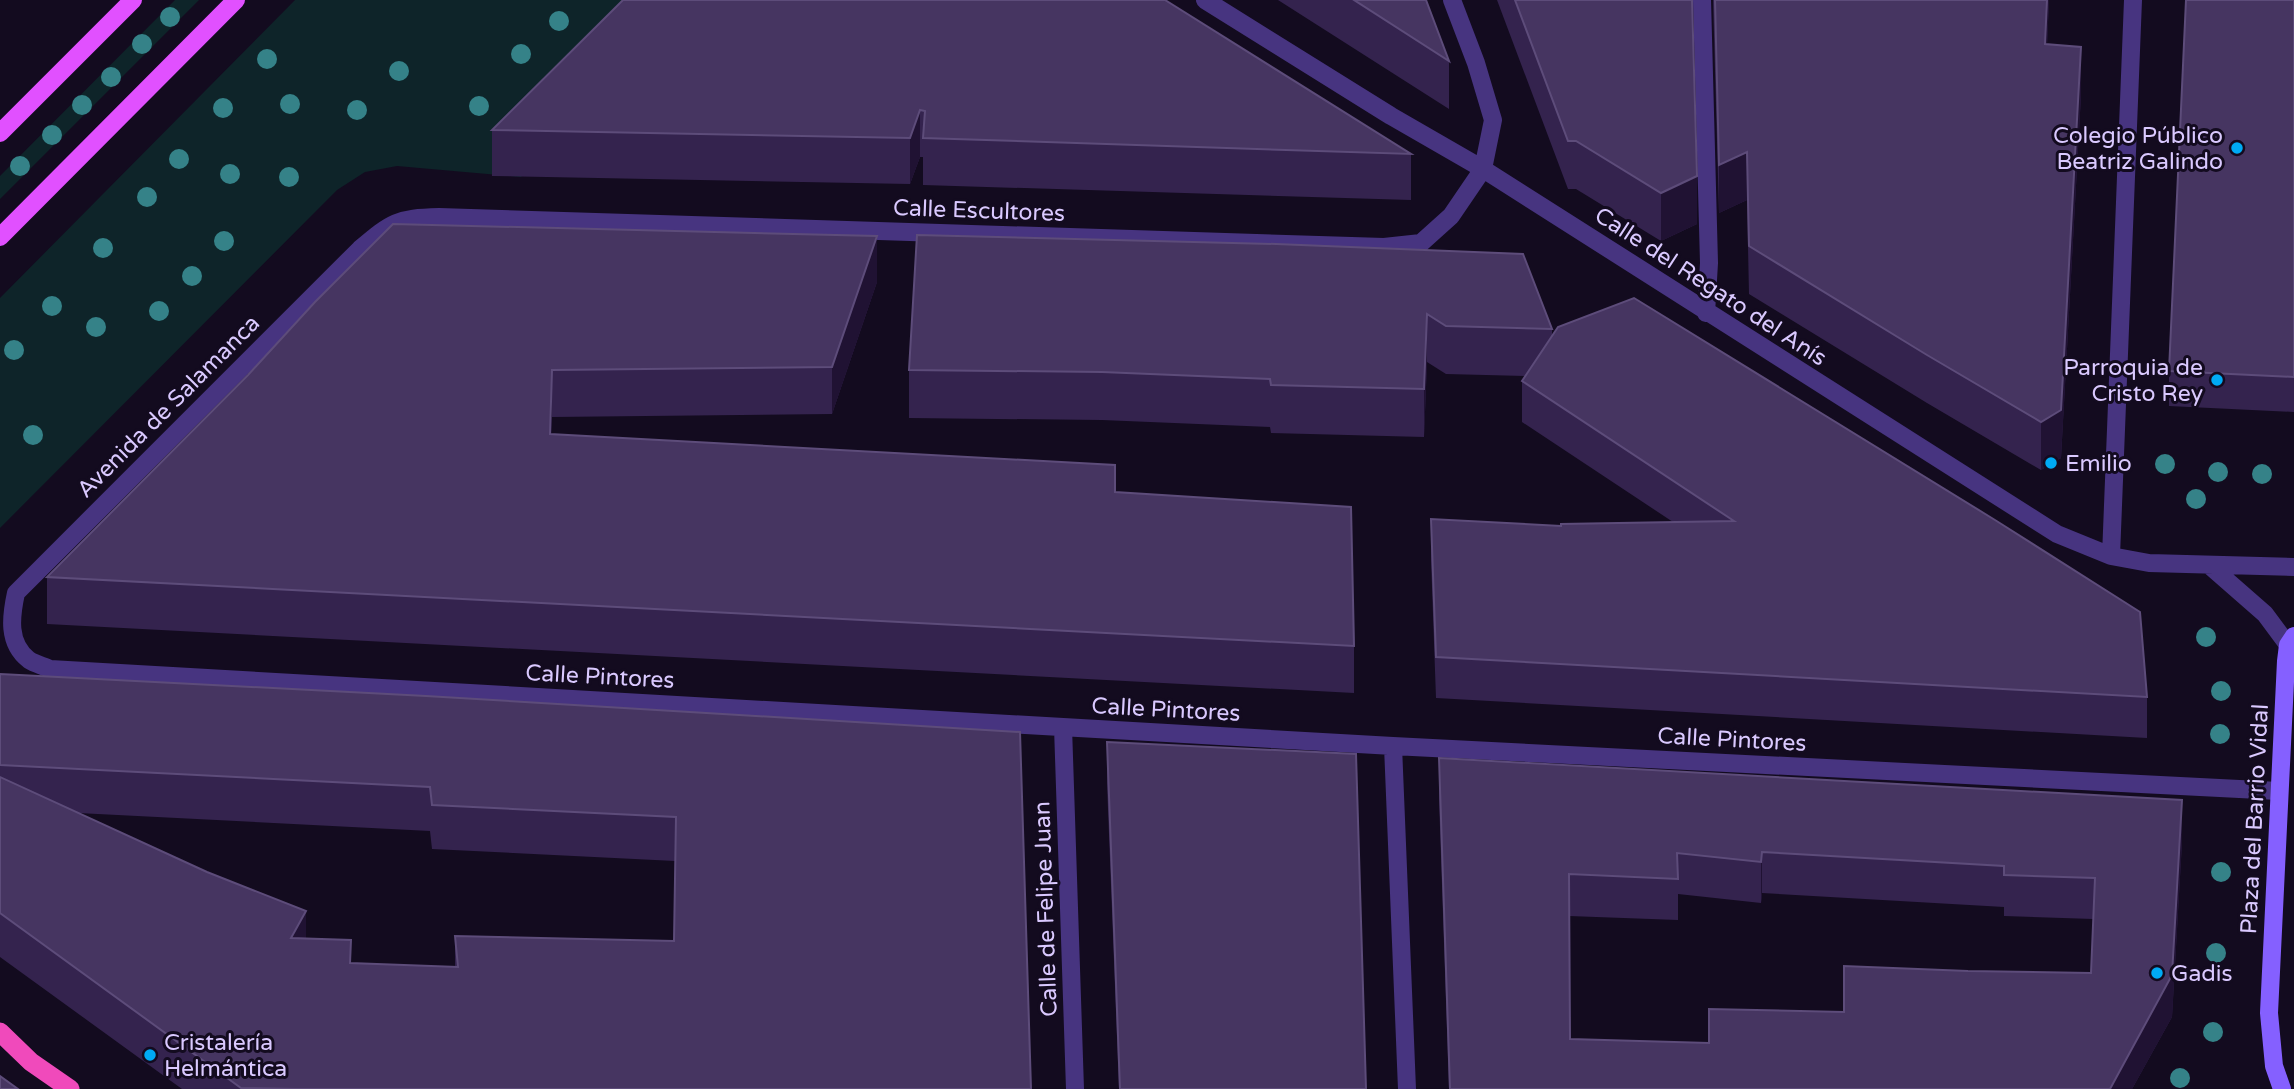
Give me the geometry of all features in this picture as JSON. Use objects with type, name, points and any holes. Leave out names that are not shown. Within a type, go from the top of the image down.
[{"type":"highway","points":[[0,1032],[31,1062]]},
{"type":"highway","points":[[0,1046],[31,1062],[70,1089]]},
{"type":"main road","points":[[0,133],[133,0]]},
{"type":"main road","points":[[0,237],[236,0]]},
{"type":"main road","name":"Plaza del Barrio Vidal","points":[[2282,1089],[2274,1066],[2269,1013],[2279,791],[2291,640]]},
{"type":"street","name":"Calle del Regato del Anís","points":[[1205,0],[1391,116],[1483,169],[2057,534],[2111,556],[2149,563],[2294,567]]},
{"type":"street","points":[[1452,0],[1476,63],[1493,120],[1483,169]]},
{"type":"street","points":[[1702,0],[1709,262],[1706,313]]},
{"type":"street","points":[[2111,556],[2133,0]]},
{"type":"street","name":"Calle Escultores","points":[[439,217],[1384,247],[1421,243],[1451,216],[1483,169]]},
{"type":"street","name":"Avenida de Salamanca","points":[[50,669],[29,660],[16,643],[10,619],[16,593],[360,249],[387,227],[410,218],[439,217]]},
{"type":"street","points":[[2209,565],[2291,640]]},
{"type":"street","name":"Calle Pintores","points":[[50,669],[1393,746],[2279,791]]},
{"type":"street","name":"Calle de Felipe Juan","points":[[1063,727],[1076,1089]]},
{"type":"street","points":[[1393,746],[1407,1089]]},
{"type":"green space","points":[[175,0],[199,0],[0,199],[0,176]]},
{"type":"green space","points":[[295,0],[669,0],[521,177],[397,166],[365,172],[337,190],[0,528],[0,298]]},
{"type":"building","points":[[623,0],[1165,0],[1411,154],[923,138],[925,111],[920,110],[910,138],[492,130]]},
{"type":"building","points":[[1354,0],[1426,0],[1449,61]]},
{"type":"building","points":[[1515,0],[1692,0],[1697,176],[1661,193],[1576,141],[1568,141]]},
{"type":"building","points":[[1715,0],[2047,0],[2045,44],[2081,47],[2061,410],[2041,422],[1749,246],[1747,152],[1719,165]]},
{"type":"building","name":"Colegio Público Beatriz Galindo","points":[[2186,0],[2294,0],[2294,377],[2169,371]]},
{"type":"building","points":[[393,224],[877,236],[832,367],[552,370],[550,434],[1115,465],[1115,492],[1351,507],[1354,646],[47,577],[248,375],[315,302]]},
{"type":"building","points":[[917,235],[1276,244],[1523,254],[1552,329],[1446,326],[1427,314],[1424,389],[1271,385],[1270,379],[1102,372],[909,370]]},
{"type":"building","points":[[1634,298],[2140,612],[2147,697],[1436,657],[1431,519],[1561,526],[1734,521],[1522,381],[1558,327]]},
{"type":"building","points":[[0,674],[426,696],[1020,732],[1031,1089],[241,1088],[0,913],[0,777],[207,872],[306,911],[291,938],[351,940],[350,963],[458,967],[455,936],[674,941],[676,817],[432,805],[430,787],[0,765]]},
{"type":"building","points":[[1107,742],[1356,754],[1366,1089],[1120,1089]]},
{"type":"building","points":[[1439,758],[2182,800],[2172,975],[2110,1089],[1450,1089]],"holes":[[[1762,852],[2004,866],[2004,875],[2095,878],[2091,973],[1844,966],[1844,1012],[1709,1009],[1709,1043],[1570,1039],[1569,874],[1678,879],[1677,853],[1761,862]]]},
{"type":"building","points":[[0,1076],[18,1089],[0,1089]]},
{"type":"place","name":"Colegio Público Beatriz Galindo","points":[[2237,148]]},
{"type":"place","name":"Parroquia de Cristo Rey","points":[[2217,380]]},
{"type":"place","name":"Emilio","points":[[2051,463]]},
{"type":"place","name":"Gadis","points":[[2157,973]]},
{"type":"place","name":"Cristalería Helmántica","points":[[150,1055]]}]
